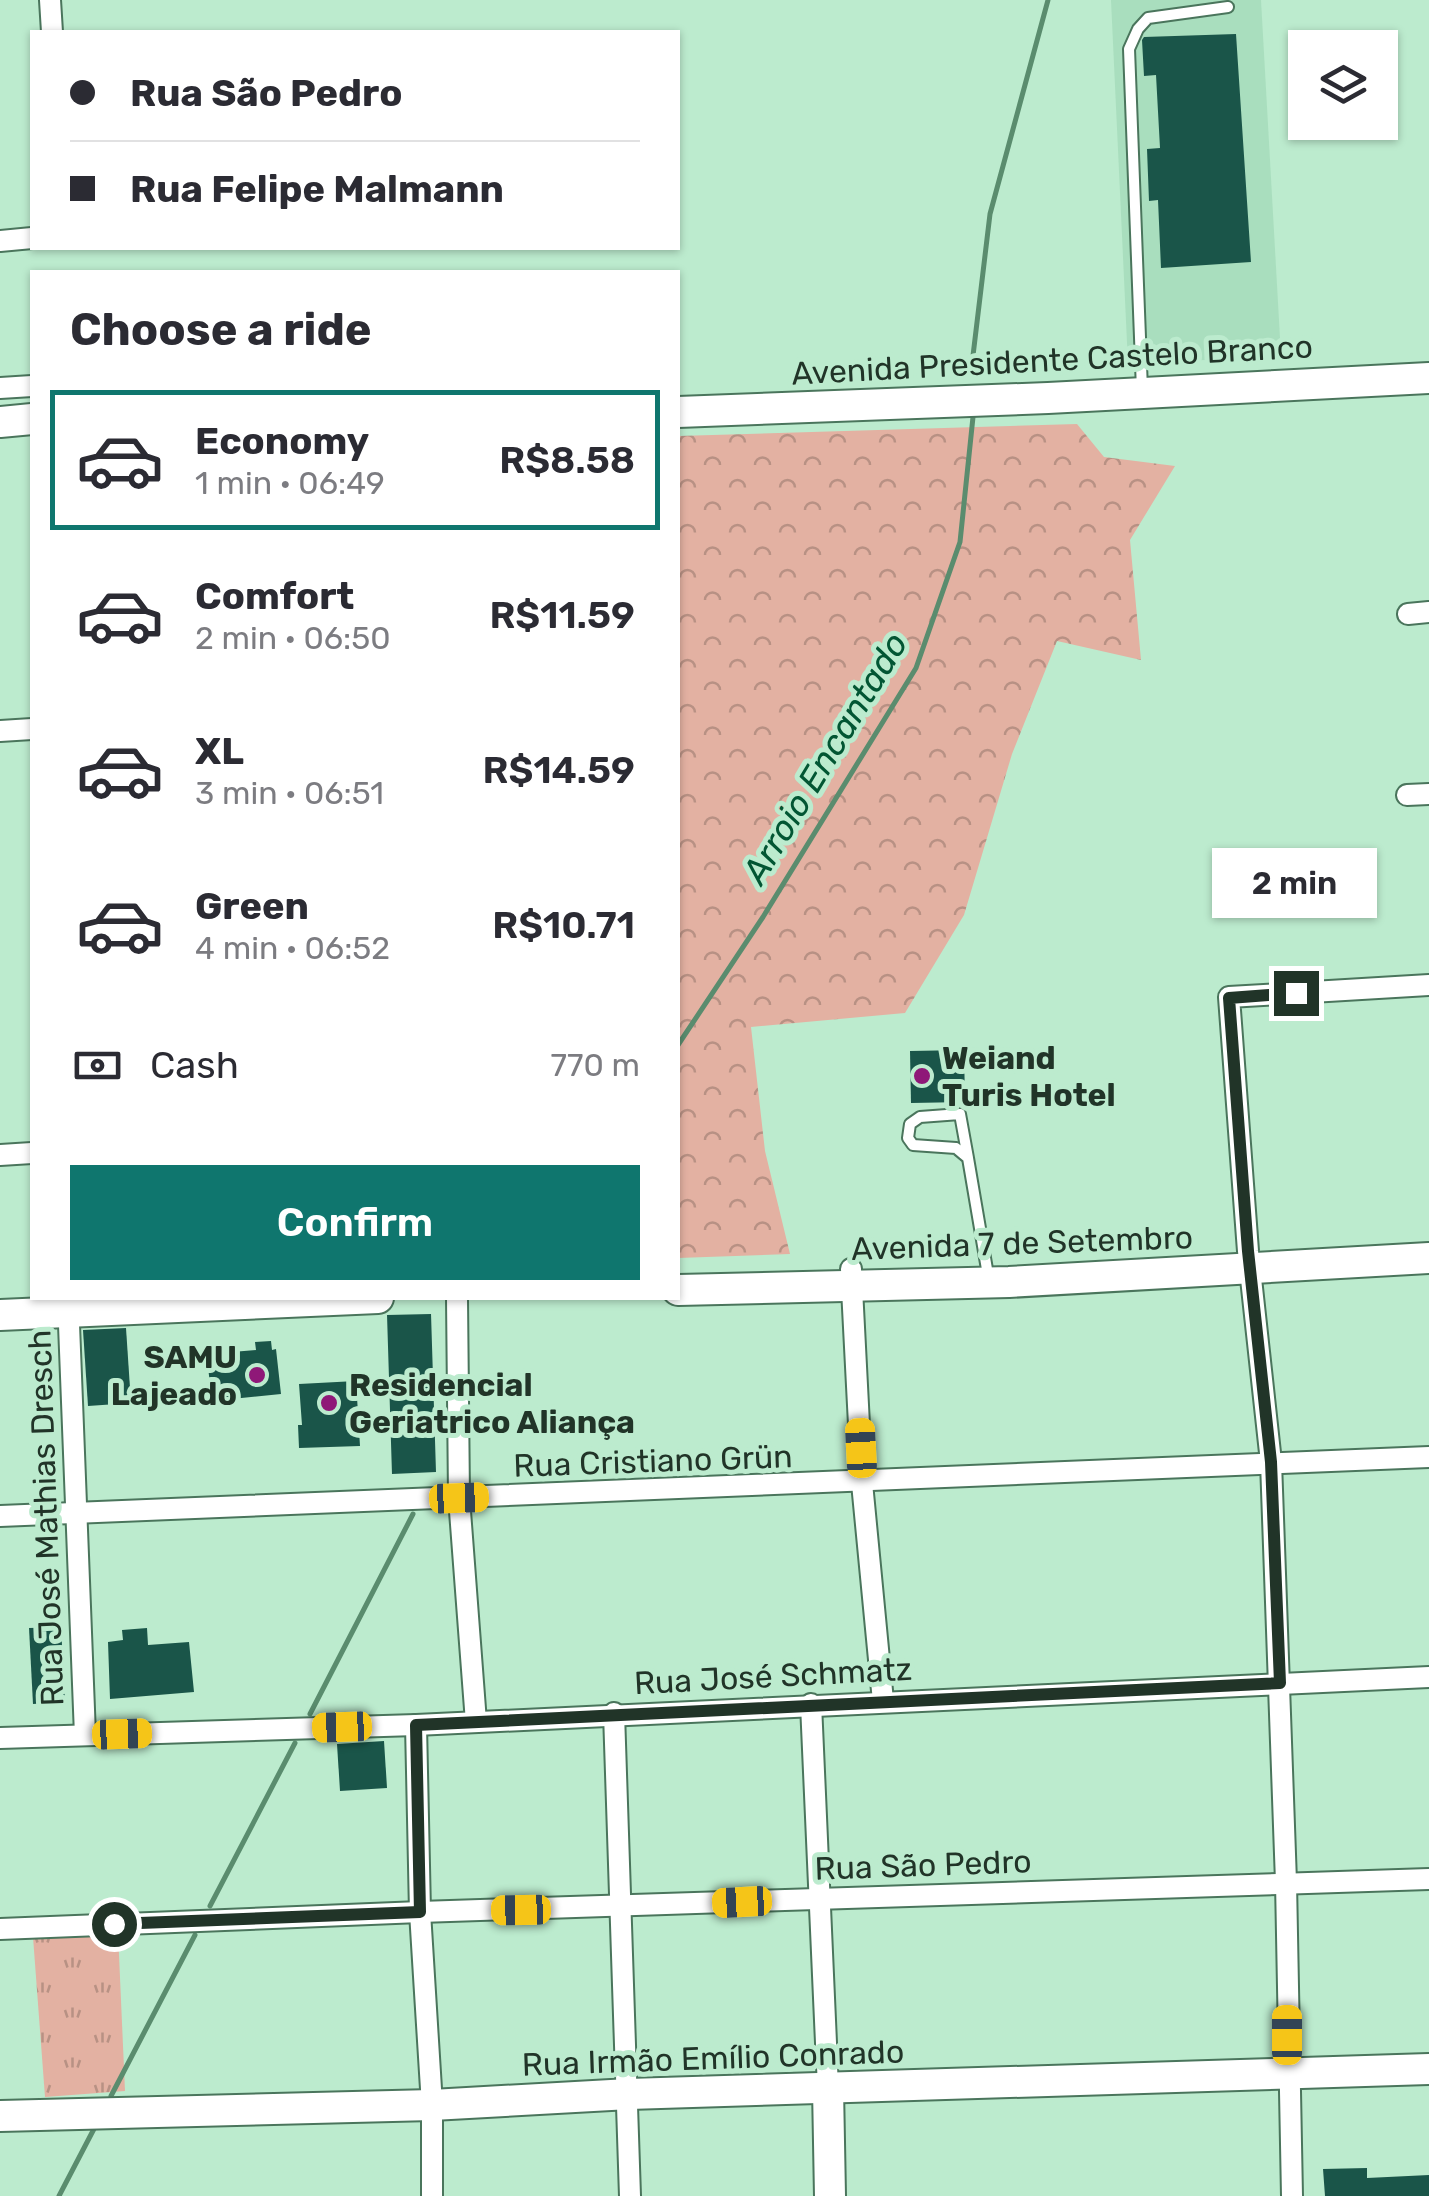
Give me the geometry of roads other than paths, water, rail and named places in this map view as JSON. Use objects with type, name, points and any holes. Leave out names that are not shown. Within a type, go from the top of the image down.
[{"type":"main road","name":"Avenida Presidente Castelo Branco","points":[[680,412],[1255,378],[1429,362]]},
{"type":"main road","name":"Avenida Presidente Castelo Branco","points":[[1255,378],[1429,378]]},
{"type":"main road","name":"Avenida Presidente Castelo Branco","points":[[680,394],[1143,384]]},
{"type":"main road","points":[[0,422],[30,419]]},
{"type":"main road","points":[[0,437],[30,435]]},
{"type":"main road","name":"Avenida 7 de Setembro","points":[[680,1290],[1250,1260],[1429,1242]]},
{"type":"main road","name":"Avenida 7 de Setembro","points":[[1250,1260],[1429,1258]]},
{"type":"main road","name":"Avenida 7 de Setembro","points":[[680,1273],[852,1278]]},
{"type":"main road","points":[[0,1298],[30,1297]]},
{"type":"main road","points":[[0,1316],[68,1305],[262,1300]]},
{"type":"main road","name":"Rua Irmão Emílio Conrado","points":[[0,2116],[432,2105],[629,2094],[1429,2069]]},
{"type":"main road","points":[[828,2088],[830,2196]]},
{"type":"street","points":[[50,0],[52,30]]},
{"type":"street","points":[[0,240],[30,238]]},
{"type":"street","points":[[0,388],[30,386]]},
{"type":"street","points":[[0,731],[30,729]]},
{"type":"street","points":[[1407,795],[1429,794]]},
{"type":"street","points":[[1292,2196],[1271,1462],[1229,998],[1429,985]]},
{"type":"street","points":[[0,1155],[30,1153]]},
{"type":"street","points":[[852,1278],[862,1483],[883,1701]]},
{"type":"street","points":[[457,1300],[459,1498],[476,1722]]},
{"type":"street","name":"Rua José Mathias Dresch","points":[[68,1305],[85,1736]]},
{"type":"street","name":"Rua Cristiano Grün","points":[[0,1516],[1429,1458]]},
{"type":"street","name":"Rua José Schmatz","points":[[0,1738],[416,1725],[1429,1677]]},
{"type":"street","points":[[810,1704],[828,2088]]},
{"type":"street","points":[[614,1713],[630,2196]]},
{"type":"street","points":[[416,1725],[420,1912],[432,2105],[432,2196]]},
{"type":"street","name":"Rua São Pedro","points":[[0,1929],[1429,1879]]},
{"type":"lane","points":[[1143,384],[1130,49],[1138,29],[1148,18],[1228,7]]},
{"type":"lane","points":[[968,1158],[956,1148],[913,1144],[908,1138],[910,1124],[920,1117],[960,1114],[968,1158],[988,1275]]},
{"type":"waterway","name":"Arroio Encantado","points":[[972,364],[990,214],[1048,0]]},
{"type":"waterway","name":"Arroio Encantado","points":[[680,1042],[763,917],[916,668],[960,542],[973,417]]},
{"type":"waterway","points":[[310,1714],[413,1514]]},
{"type":"waterway","points":[[210,1906],[295,1743]]},
{"type":"waterway","points":[[111,2096],[195,1935]]},
{"type":"waterway","points":[[59,2196],[96,2125]]},
{"type":"place","name":"Weiand Turis Hotel","points":[[922,1076]]},
{"type":"place","name":"SAMU Lajeado","points":[[257,1375]]},
{"type":"place","name":"Residencial Geriatrico Aliança","points":[[329,1403]]}]
